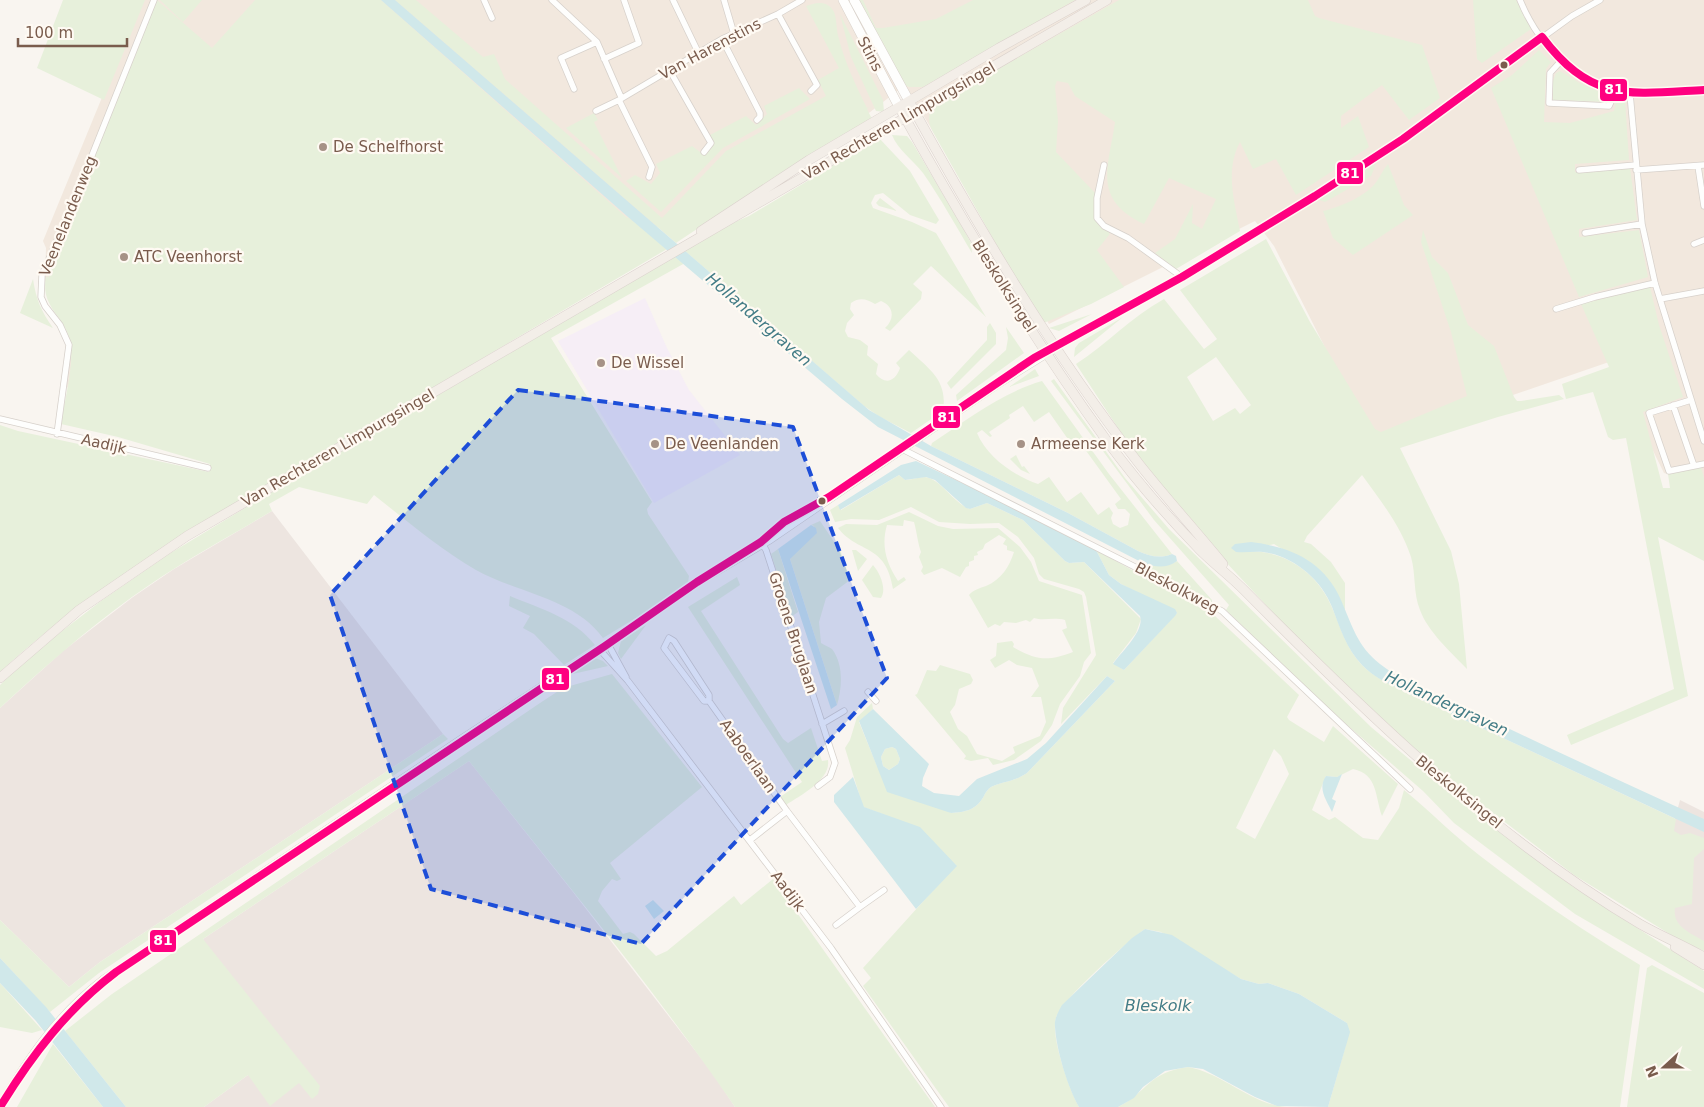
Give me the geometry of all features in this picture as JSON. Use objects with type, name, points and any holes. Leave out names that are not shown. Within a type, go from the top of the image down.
[{"type":"main road","name":"Van Rechteren Limpurgsingel","points":[[687,243],[698,233],[777,180],[908,101],[1086,0]]},
{"type":"main road","name":"Van Rechteren Limpurgsingel","points":[[0,678],[79,610],[180,541],[687,243],[715,229],[1108,0]]},
{"type":"main road","name":"Bleskolksingel","points":[[908,101],[987,237],[1056,347],[1140,465],[1243,590]]},
{"type":"main road","name":"Bleskolksingel","points":[[899,107],[982,250],[1046,352],[1108,442],[1143,486],[1200,550],[1243,590],[1330,678],[1428,767],[1540,856],[1642,925],[1704,957]]},
{"type":"main road","points":[[1642,925],[1704,965]]},
{"type":"street","name":"Veenelandenweg","points":[[57,434],[69,345],[60,325],[51,316],[43,301],[42,275],[69,213],[154,0]]},
{"type":"street","points":[[484,0],[492,18]]},
{"type":"street","points":[[552,0],[597,42],[620,99],[652,167],[649,176]]},
{"type":"street","points":[[604,59],[639,43],[624,0]]},
{"type":"street","points":[[673,0],[698,52]]},
{"type":"street","points":[[724,0],[734,34]]},
{"type":"street","name":"Van Harenstins","points":[[596,110],[670,71],[698,52],[722,39],[778,14],[802,0]]},
{"type":"street","name":"Stins","points":[[843,0],[899,107]]},
{"type":"street","name":"Stins","points":[[854,0],[908,101]]},
{"type":"street","points":[[1520,0],[1531,22],[1542,37],[1561,61],[1577,74],[1616,91],[1630,94],[1704,90]]},
{"type":"street","points":[[0,1107],[43,1039],[92,989],[116,972],[460,741],[604,647],[697,582],[812,510],[1046,352],[1182,277],[1313,198],[1403,139],[1542,37],[1600,0]]},
{"type":"street","points":[[778,14],[817,85],[812,91]]},
{"type":"street","points":[[722,39],[760,113],[760,117],[757,120]]},
{"type":"street","points":[[574,90],[561,58],[597,42]]},
{"type":"street","points":[[1561,61],[1550,73],[1549,103],[1610,106],[1616,91]]},
{"type":"street","points":[[670,71],[711,143],[704,152]]},
{"type":"street","points":[[1630,94],[1642,224],[1655,283],[1704,438]]},
{"type":"street","points":[[1104,165],[1097,198],[1098,218],[1104,226],[1128,238],[1182,277]]},
{"type":"street","points":[[1580,170],[1701,165],[1704,206]]},
{"type":"street","points":[[1585,233],[1642,224]]},
{"type":"street","points":[[1694,244],[1704,240]]},
{"type":"street","points":[[1556,309],[1595,297],[1655,283]]},
{"type":"street","points":[[1660,299],[1704,291]]},
{"type":"street","points":[[1691,400],[1649,413],[1669,471],[1704,464]]},
{"type":"street","points":[[1674,405],[1694,466]]},
{"type":"street","name":"Aadijk","points":[[0,419],[57,434],[208,468]]},
{"type":"street","name":"Bleskolkweg","points":[[905,447],[1222,611],[1410,789]]},
{"type":"street","name":"Groene Bruglaan","points":[[761,542],[766,550],[835,763],[830,777],[818,786]]},
{"type":"street","name":"Aaboerlaan","points":[[709,701],[704,701],[664,648],[670,638],[674,641],[709,695],[709,701],[787,811],[860,907]]},
{"type":"street","name":"Aadijk","points":[[604,647],[628,681]]},
{"type":"street","name":"Aadijk","points":[[604,647],[831,948],[941,1107]]},
{"type":"street","points":[[868,692],[876,700]]},
{"type":"street","points":[[822,724],[844,711]]},
{"type":"street","points":[[750,840],[787,811]]},
{"type":"street","points":[[836,924],[884,890]]},
{"type":"highlighted area","points":[[518,390],[793,427],[887,678],[641,944],[431,889],[330,595]]},
{"type":"shaded area","points":[[142,0],[1704,0],[1704,485],[1664,473],[1609,362],[1373,443],[1274,246],[1255,221],[1049,324],[905,85],[865,116],[672,222],[144,401],[60,386],[72,318],[45,280],[46,248],[43,241]]},
{"type":"shaded area","points":[[645,298],[667,348],[689,390],[740,455],[654,503],[558,341]]},
{"type":"shaded area","points":[[272,511],[443,734],[100,962],[69,987],[0,920],[0,708],[63,651],[133,597],[174,569]]},
{"type":"shaded area","points":[[469,761],[711,1071],[735,1107],[204,1107],[248,1075],[203,939]]},
{"type":"shaded area","points":[[1680,800],[1704,812],[1704,947],[1649,915]]},
{"type":"green space","points":[[63,0],[145,0],[104,100],[37,68]]},
{"type":"green space","name":"De Schelfhorst","points":[[157,0],[212,48],[255,0],[381,0],[627,218],[667,249],[163,548],[79,607],[0,672],[0,425],[18,431],[209,472],[210,464],[118,437],[61,424],[70,371],[70,341],[63,324],[49,304],[45,287],[46,276],[49,278],[48,274]]},
{"type":"green space","points":[[160,0],[202,0],[183,22]]},
{"type":"green space","points":[[395,0],[416,0],[483,57],[494,54],[505,79],[662,218],[726,151],[826,96],[818,80],[839,68],[806,6],[821,3],[828,5],[834,12],[844,57],[867,108],[869,107],[867,109],[872,119],[775,177],[676,243]]},
{"type":"green space","points":[[858,0],[863,0],[876,28],[883,28],[936,19],[973,0],[1075,0],[923,87],[909,87],[903,84]]},
{"type":"green space","points":[[1119,0],[1308,0],[1315,16],[1319,18],[1422,45],[1440,98],[1409,120],[1382,85],[1341,116],[1341,128],[1358,116],[1369,147],[1296,195],[1276,159],[1253,169],[1240,142],[1233,163],[1232,185],[1240,231],[1176,269],[1155,253],[1175,239],[1193,204],[1192,223],[1202,229],[1216,199],[1169,178],[1144,224],[1127,214],[1116,204],[1107,180],[1115,122],[1075,96],[1068,83],[1057,81],[1055,86],[1058,121],[1056,152],[1096,194],[1099,221],[1111,227],[1109,235],[1097,250],[1124,287],[1091,304],[1041,324],[933,132],[929,117],[931,110],[937,104]]},
{"type":"green space","points":[[1473,0],[1516,0],[1531,29],[1482,63],[1477,59]]},
{"type":"green space","points":[[840,14],[883,100],[884,112],[876,111],[851,57]]},
{"type":"green space","points":[[1539,50],[1551,62],[1546,69],[1544,122],[1570,123],[1614,111],[1617,98],[1625,100],[1629,160],[1575,164],[1575,172],[1630,168],[1637,220],[1579,229],[1579,237],[1639,230],[1648,277],[1579,297],[1491,88],[1512,75]]},
{"type":"green space","points":[[1560,71],[1581,84],[1609,96],[1606,102],[1553,100],[1553,81],[1556,73]]},
{"type":"green space","points":[[799,88],[810,99],[723,148],[661,212],[626,181],[635,175],[651,184],[660,173],[656,164],[692,146],[704,155],[713,144],[710,135],[746,116],[756,125],[767,114],[764,106]]},
{"type":"green space","points":[[594,113],[598,120],[594,122],[622,178],[566,128]]},
{"type":"green space","points":[[892,135],[907,136],[912,142],[964,230],[971,243],[972,253],[923,173],[902,150]]},
{"type":"green space","points":[[879,138],[910,171],[939,220],[936,224],[910,215],[883,193],[875,195],[871,203],[873,208],[936,233],[986,317],[931,266],[913,284],[922,292],[921,299],[890,331],[885,328],[892,317],[892,313],[889,306],[885,303],[881,301],[875,304],[863,299],[851,303],[850,309],[854,315],[847,323],[845,331],[848,337],[860,340],[868,346],[867,355],[878,364],[876,374],[879,377],[886,381],[893,379],[900,368],[896,363],[909,350],[930,369],[940,383],[944,400],[943,411],[911,433],[880,417],[864,406],[685,251],[728,225],[749,216]]},
{"type":"green space","points":[[1377,162],[1371,176],[1325,202],[1317,199]]},
{"type":"green space","points":[[1388,164],[1404,205],[1413,215],[1353,255],[1333,238],[1323,211],[1345,204],[1367,191],[1377,181]]},
{"type":"green space","points":[[880,198],[897,211],[879,206],[876,203]]},
{"type":"green space","points":[[1423,230],[1432,257],[1448,273],[1468,325],[1494,346],[1517,401],[1559,395],[1564,399],[1498,417],[1400,448],[1451,551],[1459,584],[1467,669],[1428,626],[1418,604],[1413,563],[1407,546],[1390,514],[1362,475],[1307,536],[1304,542],[1311,544],[1331,562],[1345,583],[1345,611],[1333,587],[1325,578],[1307,564],[1274,544],[1240,552],[1265,552],[1277,555],[1309,574],[1325,594],[1355,657],[1367,670],[1378,677],[1407,693],[1676,819],[1674,831],[1681,835],[1690,833],[1704,838],[1704,849],[1694,858],[1692,904],[1675,908],[1675,914],[1676,920],[1683,928],[1704,941],[1704,951],[1676,938],[1574,875],[1458,786],[1399,735],[1307,649],[1209,544],[1133,451],[1076,364],[1141,314],[1164,299],[1204,349],[1217,339],[1180,290],[1266,239],[1310,322],[1375,429],[1381,432],[1467,396],[1451,332],[1421,242]],"holes":[[[1216,357],[1251,405],[1240,414],[1235,408],[1213,421],[1187,377]]]},
{"type":"green space","points":[[676,256],[685,263],[551,338],[652,502],[647,509],[648,514],[689,576],[688,582],[652,608],[603,638],[577,614],[561,605],[492,578],[463,562],[374,495],[367,504],[299,487],[269,504],[272,511],[183,563],[132,597],[97,623],[0,708],[0,685],[7,678],[44,645],[101,601],[169,554]]},
{"type":"green space","points":[[33,279],[40,305],[53,328],[20,313]]},
{"type":"green space","points":[[1650,287],[1659,325],[1683,397],[1643,412],[1663,488],[1670,488],[1668,474],[1701,467],[1704,478],[1704,561],[1658,537],[1688,696],[1571,745],[1567,735],[1674,689],[1626,438],[1613,440],[1608,437],[1593,392],[1566,399],[1562,384],[1609,367],[1581,304]]},
{"type":"green space","points":[[1092,314],[1059,331],[1049,328]]},
{"type":"green space","points":[[1123,317],[1074,357],[1075,348],[1079,343]]},
{"type":"green space","points":[[990,323],[996,333],[996,344],[951,389],[947,383],[987,340],[987,327]]},
{"type":"green space","points":[[1006,327],[1024,353],[957,401],[956,395],[1006,350],[1008,338]]},
{"type":"green space","points":[[1035,369],[1039,376],[1009,387]]},
{"type":"green space","points":[[1054,379],[1125,478],[1169,529],[1371,727],[1452,795],[1572,886],[1704,971],[1704,989],[1575,914],[1454,823],[1423,791],[1323,704],[1226,610],[1229,605],[1154,520],[1051,381]]},
{"type":"green space","points":[[1042,381],[1109,474],[1172,554],[1155,556],[1138,551],[1068,513],[931,446],[932,443],[985,408],[1027,386]],"holes":[[[1023,406],[1034,422],[1049,412],[1072,445],[1079,441],[1121,499],[1115,504],[1118,509],[1125,509],[1130,514],[1128,525],[1120,528],[1113,524],[1111,518],[1113,513],[1109,507],[1098,515],[1081,492],[1067,502],[1049,477],[1038,484],[1019,476],[987,450],[977,433],[982,430],[990,437],[992,436],[989,432],[1010,418],[1009,415]]]},
{"type":"green space","points":[[1016,455],[1022,467],[1024,466],[1030,474],[1021,470],[1010,459]]},
{"type":"green space","points":[[899,475],[905,480],[922,477],[931,478],[958,502],[970,509],[987,503],[1023,520],[1065,561],[1069,563],[1084,562],[1141,619],[1136,633],[1113,663],[1124,670],[1177,613],[1121,584],[1109,575],[1096,550],[1215,616],[1299,695],[1287,717],[1289,720],[1324,742],[1333,726],[1398,784],[1382,816],[1374,787],[1367,776],[1353,769],[1337,777],[1326,776],[1312,810],[1329,820],[1335,817],[1363,838],[1378,840],[1399,808],[1404,790],[1469,847],[1538,899],[1640,965],[1620,1107],[1328,1107],[1345,1048],[1347,1023],[1299,994],[1268,983],[1259,984],[1241,979],[1161,932],[1145,929],[1082,985],[1056,1018],[1058,1050],[1066,1077],[1079,1107],[949,1107],[863,986],[871,978],[863,968],[956,865],[885,815],[863,807],[845,748],[850,740],[857,717],[872,703],[873,709],[859,722],[877,766],[951,813],[961,812],[978,804],[991,787],[1027,773],[1115,681],[1107,676],[1061,724],[1063,708],[1096,655],[1086,597],[1084,592],[1079,589],[1044,579],[1039,574],[1034,558],[1018,537],[999,523],[939,522],[911,507],[879,520],[851,519],[835,522],[830,510],[838,505],[841,510]],"holes":[[[1274,749],[1281,756],[1289,774],[1255,839],[1236,828]]]},
{"type":"green space","points":[[909,512],[938,526],[953,529],[998,528],[1020,547],[1031,562],[1039,581],[1082,595],[1091,653],[1084,662],[1080,676],[1060,704],[1052,725],[1041,741],[1014,760],[993,765],[988,758],[971,761],[964,759],[966,756],[915,695],[927,670],[936,671],[940,665],[970,674],[973,680],[971,684],[959,689],[955,705],[950,712],[958,729],[967,736],[977,754],[1002,761],[1015,753],[1013,747],[1040,736],[1046,722],[1041,697],[1031,697],[1039,686],[1032,668],[1017,665],[1009,660],[995,668],[990,660],[996,656],[997,643],[1012,641],[1013,647],[1028,655],[1042,658],[1056,657],[1073,652],[1062,630],[1067,628],[1065,620],[1034,618],[1030,622],[1026,620],[1016,623],[1004,622],[1000,626],[995,624],[988,628],[969,595],[996,580],[1010,563],[1014,552],[1007,550],[1007,546],[1003,544],[1006,539],[999,535],[977,552],[978,555],[974,556],[974,560],[969,562],[969,566],[966,567],[960,577],[942,568],[924,575],[921,571],[923,567],[919,557],[921,552],[914,522],[904,520],[903,526],[887,525],[884,540],[890,567],[898,581],[904,577],[906,580],[893,589],[889,574],[878,556],[854,542],[838,528],[846,524],[877,525]]},
{"type":"green space","points":[[820,521],[841,552],[850,580],[826,598],[819,622],[821,643],[832,649],[839,662],[841,684],[837,705],[790,559],[814,526],[811,525]]},
{"type":"green space","points":[[778,549],[798,612],[791,617],[771,554]]},
{"type":"green space","points":[[852,550],[856,550],[867,559],[858,571]]},
{"type":"green space","points":[[1177,561],[1212,600],[1212,604],[1145,568],[1146,564],[1162,566]]},
{"type":"green space","points":[[873,565],[882,581],[883,594],[881,598],[873,597],[862,580]]},
{"type":"green space","points":[[737,577],[740,585],[701,611],[783,739],[788,743],[811,728],[822,761],[828,760],[828,767],[820,780],[807,792],[786,805],[780,797],[802,782],[688,607]]},
{"type":"green space","points":[[510,596],[567,621],[587,636],[595,645],[564,665],[534,634],[523,628],[530,616],[509,606]]},
{"type":"green space","points":[[646,625],[621,659],[618,653],[621,641]]},
{"type":"green space","points":[[595,658],[603,661],[608,666],[568,675]]},
{"type":"green space","points":[[612,674],[702,787],[610,863],[621,879],[617,881],[612,879],[602,891],[598,901],[623,934],[630,932],[634,934],[656,956],[667,951],[734,896],[741,905],[773,879],[935,1107],[735,1107],[639,975],[469,761],[203,939],[320,1086],[318,1094],[312,1099],[299,1083],[270,1106],[248,1075],[204,1107],[126,1107],[65,1031],[112,994],[540,703],[563,688]]},
{"type":"green space","points":[[443,734],[448,739],[99,973],[50,1012],[0,958],[0,920],[69,987],[100,962]]},
{"type":"green space","points":[[892,747],[896,749],[900,759],[898,764],[889,770],[883,766],[881,757],[885,749]]},
{"type":"green space","points":[[1652,965],[1704,993],[1704,1107],[1627,1107],[1647,968]]},
{"type":"green space","points":[[0,983],[42,1030],[32,1033],[0,1027]]},
{"type":"green space","points":[[53,1044],[103,1107],[17,1107]]},
{"type":"green space","points":[[1188,1067],[1213,1075],[1260,1100],[1286,1107],[1118,1107],[1156,1078],[1174,1070]]},
{"type":"water","name":"Hollandergraven","points":[[381,0],[395,0],[869,410],[931,446],[1068,513],[1138,551],[1155,556],[1172,554],[1176,556],[1177,561],[1173,564],[1160,566],[1143,563],[878,427],[842,399],[628,217]]},
{"type":"water","points":[[916,461],[1096,550],[1109,575],[1121,584],[1175,609],[1177,613],[1124,670],[1113,664],[1136,635],[1141,622],[1140,616],[1084,562],[1069,563],[1065,561],[1023,520],[987,503],[970,509],[966,508],[935,480],[926,477],[905,480],[899,475],[840,510],[838,505],[901,465]]},
{"type":"water","points":[[811,525],[816,528],[817,533],[790,559],[837,705],[831,709],[778,549]]},
{"type":"water","name":"Hollandergraven","points":[[1251,542],[1266,544],[1293,552],[1316,566],[1334,587],[1360,642],[1372,657],[1391,672],[1430,693],[1704,819],[1704,832],[1407,693],[1367,670],[1352,652],[1327,597],[1313,578],[1305,570],[1285,558],[1260,552],[1236,552],[1231,548],[1235,544]]},
{"type":"water","points":[[1107,676],[1115,681],[1027,773],[991,787],[978,804],[961,812],[951,813],[887,792],[859,721],[873,709],[929,764],[922,786],[934,793],[959,796],[977,779],[1027,759],[1046,743]],"holes":[[[892,747],[896,749],[900,759],[898,764],[889,770],[883,766],[881,757],[885,749]]]},
{"type":"water","points":[[1342,774],[1332,799],[1336,801],[1332,812],[1324,795],[1323,781],[1326,776],[1337,777]]},
{"type":"water","points":[[853,777],[864,807],[920,827],[957,866],[916,909],[834,802],[834,795]]},
{"type":"water","points":[[653,900],[664,911],[654,919],[645,906]]},
{"type":"water","name":"Bleskolk","points":[[1145,929],[1172,935],[1241,979],[1259,984],[1268,983],[1299,994],[1347,1023],[1350,1032],[1328,1107],[1277,1106],[1255,1097],[1203,1069],[1188,1067],[1165,1071],[1143,1087],[1134,1098],[1118,1107],[1079,1107],[1060,1057],[1055,1021],[1062,1005],[1132,938]]},
{"type":"water","points":[[0,958],[46,1007],[126,1107],[103,1107],[36,1021],[0,983]]},
{"type":"transit line","name":"81","points":[[1542,37],[1560,58],[1578,74],[1596,84],[1614,90],[1654,93],[1704,90]]},
{"type":"transit line","name":"81","points":[[0,1107],[38,1051],[66,1017],[98,986],[116,972],[605,646],[697,582],[761,542],[784,522],[829,497],[1034,358],[1182,277],[1315,196],[1403,139],[1542,37]]},
{"type":"place","name":"De Schelfhorst","points":[[323,147]]},
{"type":"place","name":"ATC Veenhorst","points":[[124,257]]},
{"type":"place","name":"De Wissel","points":[[601,363]]},
{"type":"place","name":"De Veenlanden","points":[[655,444]]},
{"type":"place","name":"Armeense Kerk","points":[[1021,444]]}]
